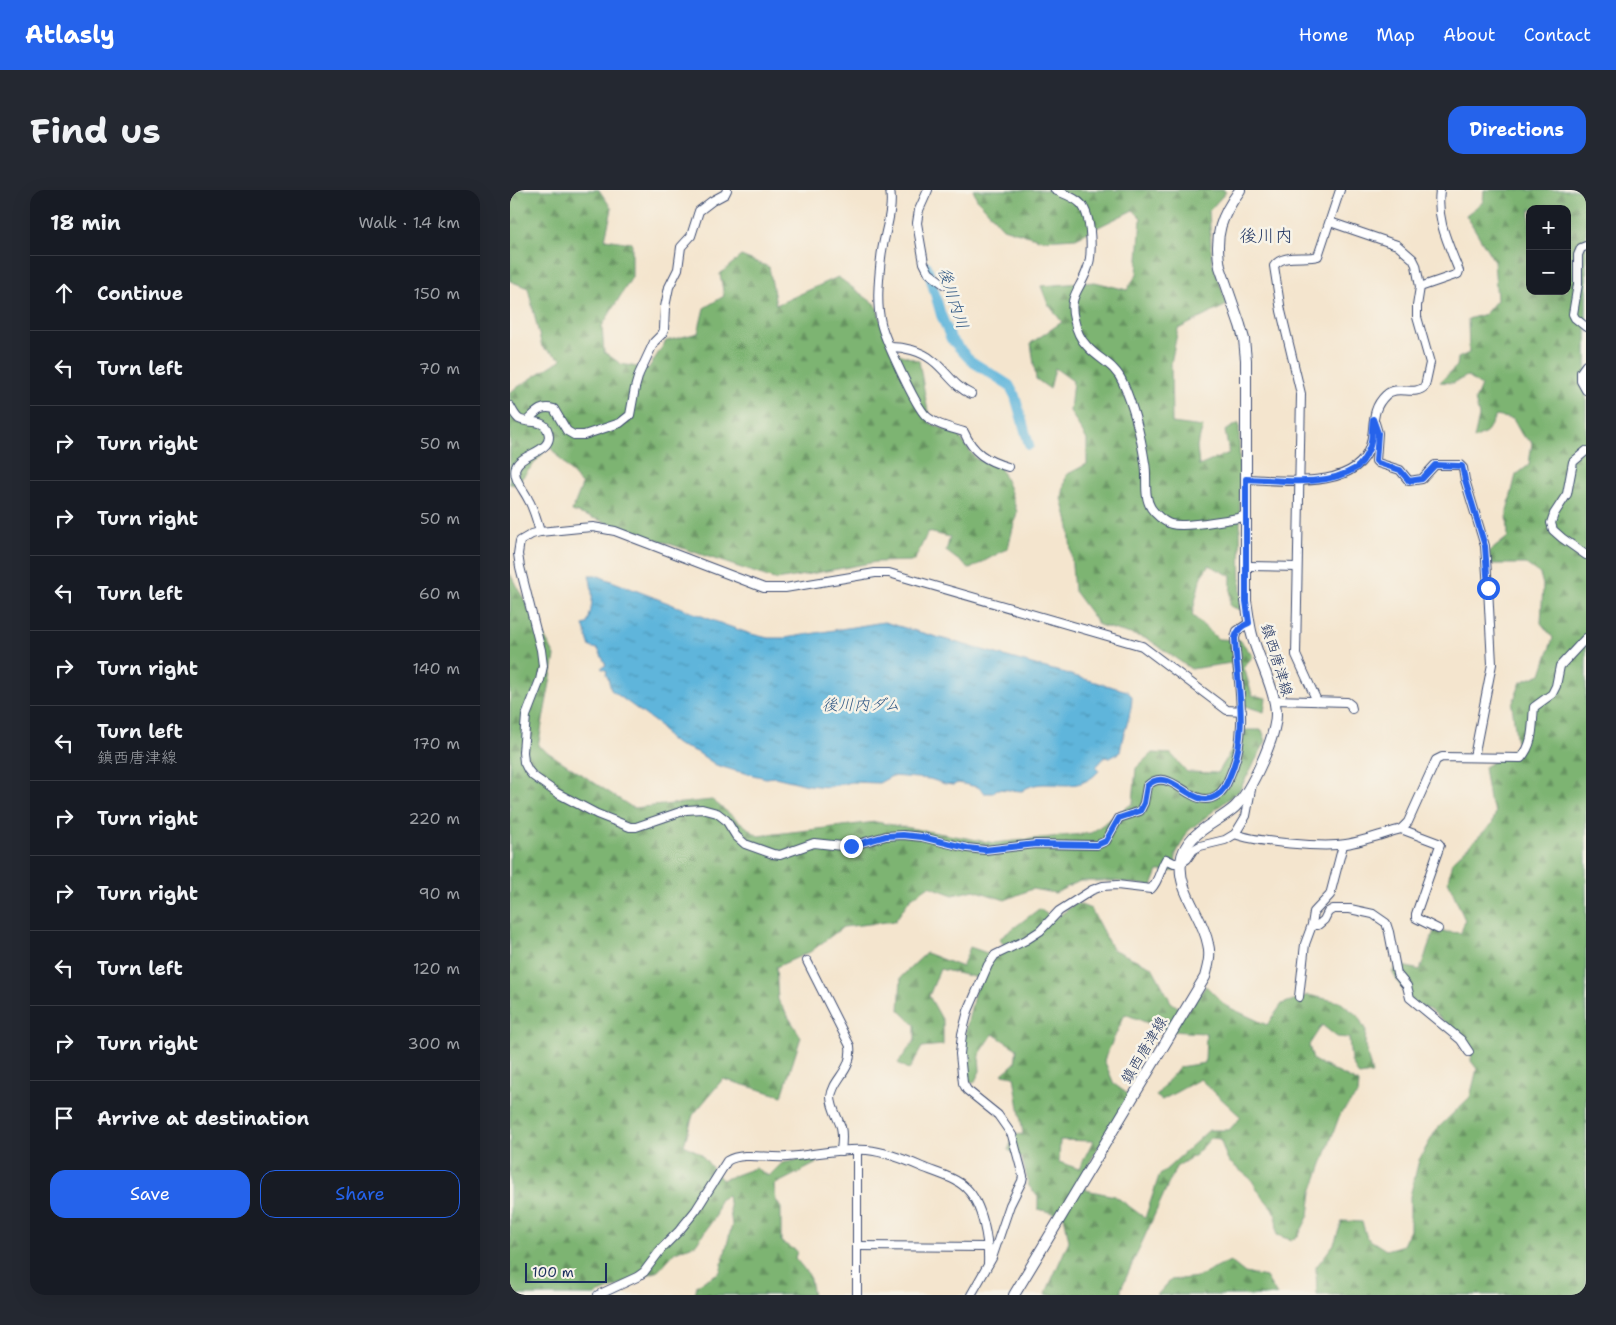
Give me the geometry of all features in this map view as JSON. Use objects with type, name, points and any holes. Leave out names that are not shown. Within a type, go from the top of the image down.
[{"type":"main road","name":"鎮西唐津線","points":[[1014,1295],[1205,977],[1210,956],[1209,945],[1206,933],[1183,885],[1180,872],[1182,855],[1188,842],[1196,834],[1236,806],[1252,780],[1268,748],[1272,735],[1276,712],[1274,700],[1249,623],[1246,601],[1246,360],[1244,339],[1220,267],[1218,255],[1218,235],[1221,221],[1229,204],[1240,190]]},
{"type":"street","points":[[527,421],[537,410],[546,407],[554,409],[567,431],[574,435],[584,435],[620,423],[630,415],[634,388],[639,374],[654,342],[662,334],[669,287],[678,269],[681,248],[691,236],[699,211],[725,194],[727,190]]},
{"type":"street","points":[[890,190],[891,203],[881,257],[879,303],[881,324],[915,400],[925,415],[935,422],[964,432],[968,441],[979,454],[990,462],[1008,468]]},
{"type":"street","points":[[928,190],[919,210],[917,223],[924,263],[929,273],[945,285]]},
{"type":"street","points":[[1055,190],[1082,205],[1086,212],[1090,234],[1090,259],[1087,271],[1074,293],[1071,305],[1074,319],[1080,336],[1088,347],[1114,368],[1123,382],[1146,465],[1147,496],[1151,507],[1160,518],[1171,524],[1183,525],[1239,518],[1246,514]]},
{"type":"street","points":[[1317,701],[1296,655],[1301,394],[1281,311],[1274,266],[1276,262],[1294,257],[1318,256],[1340,190]]},
{"type":"street","points":[[1420,287],[1458,274],[1459,270],[1441,224],[1438,205],[1440,190]]},
{"type":"street","points":[[1246,479],[1318,480],[1343,474],[1357,467],[1370,447],[1373,419],[1386,395],[1392,391],[1419,390],[1425,386],[1430,363],[1417,317],[1420,287],[1413,259],[1397,245],[1330,222]]},
{"type":"street","points":[[1586,246],[1581,248],[1578,255],[1578,284],[1573,314],[1586,327]]},
{"type":"street","points":[[891,347],[904,347],[932,359],[960,389],[968,393]]},
{"type":"street","points":[[1586,365],[1581,372],[1581,381],[1586,390]]},
{"type":"street","points":[[510,406],[515,416],[527,421],[538,422],[547,428],[549,435],[545,446],[539,452],[518,462],[515,469],[517,480],[529,499],[540,532]]},
{"type":"street","points":[[1373,419],[1378,433],[1376,461],[1400,470],[1409,481],[1422,479],[1435,465],[1460,465],[1463,468],[1485,546],[1492,664],[1474,758]]},
{"type":"street","points":[[1586,451],[1573,462],[1566,494],[1551,523],[1554,530],[1562,538],[1586,555]]},
{"type":"street","points":[[1242,711],[1227,710],[1142,646],[890,573],[875,573],[785,588],[764,588],[605,528],[593,527],[540,532],[525,537],[518,546],[520,567],[541,650],[542,666],[540,680],[526,716],[524,729],[524,762],[533,776],[558,793],[597,814],[630,827],[636,827],[686,810],[702,809],[717,813],[726,820],[736,836],[745,844],[780,855],[814,843],[851,846],[886,836],[903,835],[985,850],[1036,844],[1097,845],[1106,841],[1119,818],[1140,811],[1144,803],[1147,786],[1155,780],[1171,782],[1202,799],[1215,797],[1221,792],[1235,765],[1240,745],[1242,711],[1235,638],[1237,631],[1249,623]]},
{"type":"street","points":[[1249,566],[1297,567]]},
{"type":"street","points":[[1235,834],[1262,840],[1318,845],[1343,844],[1401,829],[1408,822],[1436,760],[1442,758],[1521,758],[1530,744],[1534,707],[1552,694],[1556,686],[1560,666],[1586,638]]},
{"type":"street","points":[[1274,700],[1347,702],[1351,705],[1352,709]]},
{"type":"street","points":[[971,1295],[992,1258],[1010,1205],[1023,1176],[1012,1135],[998,1115],[967,1090],[962,1078],[960,1054],[962,1034],[968,1011],[988,965],[995,955],[1033,936],[1059,911],[1092,890],[1103,886],[1117,885],[1151,889],[1158,879],[1166,859],[1174,863],[1180,863],[1200,846],[1226,840],[1235,834],[1246,816],[1253,788],[1252,780]]},
{"type":"street","points":[[1401,829],[1440,845],[1416,914],[1416,918],[1438,929]]},
{"type":"street","points":[[1299,997],[1305,944],[1317,908],[1330,895],[1343,844]]},
{"type":"street","points":[[1312,925],[1318,925],[1324,920],[1328,912],[1333,909],[1350,909],[1372,914],[1386,923],[1390,932],[1398,974],[1407,986],[1410,998],[1461,1040],[1469,1052]]},
{"type":"street","points":[[807,961],[850,1046],[851,1055],[848,1066],[833,1090],[831,1098],[842,1129],[841,1151]]},
{"type":"street","points":[[598,1295],[644,1272],[662,1248],[696,1210],[727,1161],[739,1157],[784,1158],[857,1150],[882,1152],[961,1184],[974,1198],[982,1220],[988,1247],[988,1266]]},
{"type":"street","points":[[857,1150],[857,1295]]},
{"type":"street","points":[[857,1246],[988,1247]]},
{"type":"green space","points":[[510,190],[599,190],[612,209],[605,239],[632,243],[632,277],[602,326],[604,352],[621,364],[648,369],[666,341],[698,333],[704,308],[724,296],[720,274],[741,256],[769,267],[776,305],[838,277],[876,305],[891,351],[919,361],[930,423],[958,435],[976,459],[1000,467],[1017,512],[1008,548],[970,569],[946,551],[950,537],[928,532],[914,561],[876,562],[777,580],[572,511],[582,485],[549,446],[516,485],[510,484],[510,392],[562,359],[542,347],[528,288],[510,281]]},
{"type":"green space","points":[[973,190],[1224,190],[1226,192],[1209,211],[1212,260],[1227,305],[1178,329],[1171,363],[1172,423],[1203,427],[1197,446],[1199,466],[1229,453],[1225,431],[1239,423],[1241,610],[1230,606],[1231,576],[1209,565],[1201,576],[1192,615],[1218,639],[1240,640],[1253,656],[1244,667],[1252,695],[1266,698],[1264,712],[1242,705],[1231,663],[1191,669],[1148,639],[1099,625],[1074,591],[1069,527],[1062,498],[1066,475],[1087,464],[1087,440],[1070,411],[1073,381],[1055,368],[1050,389],[1036,379],[1031,343],[1062,322],[1048,304],[1041,286],[1095,282],[1127,290],[1137,274],[1141,218],[1133,210],[1076,238],[1042,240],[1003,228],[977,199]]},
{"type":"green space","points":[[1484,190],[1586,190],[1586,1295],[1317,1295],[1316,1267],[1334,1244],[1342,1221],[1362,1222],[1367,1238],[1386,1250],[1403,1245],[1410,1230],[1410,1196],[1419,1160],[1436,1130],[1470,1097],[1477,1069],[1471,1061],[1472,1049],[1462,1037],[1432,1011],[1408,999],[1392,972],[1398,965],[1420,970],[1434,931],[1461,933],[1465,920],[1448,881],[1452,862],[1492,824],[1496,812],[1489,800],[1484,767],[1507,754],[1517,744],[1512,705],[1521,682],[1541,674],[1553,638],[1541,623],[1543,585],[1540,574],[1526,564],[1489,564],[1489,552],[1508,537],[1507,511],[1516,475],[1529,465],[1532,442],[1522,435],[1513,419],[1496,416],[1486,433],[1474,439],[1479,416],[1475,400],[1481,386],[1467,376],[1453,383],[1440,382],[1457,366],[1458,358],[1469,353],[1468,319],[1485,314],[1497,300],[1494,261],[1466,215],[1483,202]]},
{"type":"green space","points":[[510,574],[555,656],[538,746],[633,808],[712,800],[758,836],[876,822],[994,843],[1091,833],[1133,803],[1136,768],[1152,753],[1171,754],[1187,772],[1218,773],[1244,730],[1262,730],[1266,741],[1239,791],[1188,831],[1176,854],[1175,871],[1158,871],[1152,886],[1115,881],[1080,881],[1055,893],[1032,889],[1005,900],[974,890],[953,895],[929,886],[910,899],[895,921],[843,927],[810,952],[776,967],[778,1000],[801,1037],[782,1096],[723,1079],[693,1115],[684,1145],[700,1153],[722,1180],[755,1168],[769,1176],[782,1163],[813,1157],[817,1163],[774,1185],[776,1200],[781,1208],[781,1242],[797,1251],[795,1258],[809,1275],[813,1295],[695,1295],[697,1285],[720,1272],[732,1225],[728,1195],[719,1200],[715,1217],[696,1244],[675,1252],[658,1271],[594,1295],[510,1295]]},
{"type":"green space","points":[[1076,903],[1091,909],[1112,949],[1152,967],[1171,1002],[1186,1013],[1206,986],[1226,1006],[1267,1025],[1282,1004],[1308,995],[1340,1002],[1358,1016],[1366,1031],[1365,1045],[1372,1074],[1359,1076],[1351,1061],[1349,1038],[1337,1037],[1322,1025],[1309,1045],[1313,1060],[1359,1083],[1358,1094],[1340,1114],[1312,1192],[1309,1215],[1298,1237],[1291,1240],[1277,1235],[1276,1216],[1272,1208],[1251,1179],[1228,1161],[1220,1139],[1211,1138],[1195,1155],[1176,1167],[1121,1289],[1121,1295],[1045,1295],[1069,1241],[1064,1216],[1038,1209],[1038,1197],[1029,1186],[1022,1158],[1008,1150],[1014,1135],[1023,1134],[1014,1076],[1002,1074],[1015,1063],[1017,1049],[993,1034],[979,1055],[980,1071],[974,1083],[964,1081],[965,1034],[978,978],[940,969],[929,996],[943,1021],[943,1045],[922,1047],[909,1070],[898,1063],[915,1040],[915,1025],[899,1010],[901,977],[926,953],[962,967],[970,947],[998,957],[1008,949],[999,939],[1039,909],[1055,919]],"holes":[[[1125,1014],[1168,1031],[1206,1033],[1205,1063],[1179,1067],[1156,1096],[1162,1100],[1200,1079],[1241,1117],[1229,1130],[1209,1130],[1159,1176],[1145,1218],[1115,1196],[1086,1190],[1084,1172],[1129,1095],[1114,1084],[1104,1060]],[[1060,1140],[1093,1141],[1079,1169],[1059,1162]]]},
{"type":"green space","points":[[1230,1261],[1245,1273],[1266,1277],[1277,1295],[1157,1295],[1171,1280],[1198,1277]]},
{"type":"water","name":"後川内ダム","points":[[589,575],[596,575],[725,625],[768,638],[785,638],[884,622],[1127,691],[1132,696],[1132,703],[1120,752],[1110,758],[1105,757],[1096,767],[1099,771],[1080,783],[1070,785],[1040,784],[1022,791],[997,789],[993,793],[984,793],[978,787],[958,783],[953,785],[930,779],[892,776],[879,783],[852,782],[827,787],[808,785],[775,777],[766,778],[716,765],[697,752],[678,745],[668,738],[659,725],[611,690],[606,675],[607,671],[601,668],[606,665],[598,649],[590,647],[583,625],[587,624],[592,606],[592,588]]},
{"type":"waterway","name":"後川内川","points":[[927,266],[941,315],[951,339],[971,361],[1009,385],[1015,396],[1029,445]]},
{"type":"district","name":"後川内","points":[[1266,236]]},
{"type":"route","points":[[851,846],[886,836],[903,835],[985,850],[1036,844],[1097,845],[1106,841],[1119,818],[1135,814],[1143,808],[1147,786],[1155,780],[1171,782],[1202,799],[1215,797],[1226,785],[1235,765],[1242,731],[1242,701],[1235,638],[1237,631],[1249,623],[1246,601],[1246,479],[1299,481],[1318,480],[1343,474],[1357,467],[1370,447],[1373,419],[1378,433],[1376,461],[1400,470],[1409,481],[1422,479],[1428,475],[1435,465],[1462,466],[1485,546],[1488,588]]}]
